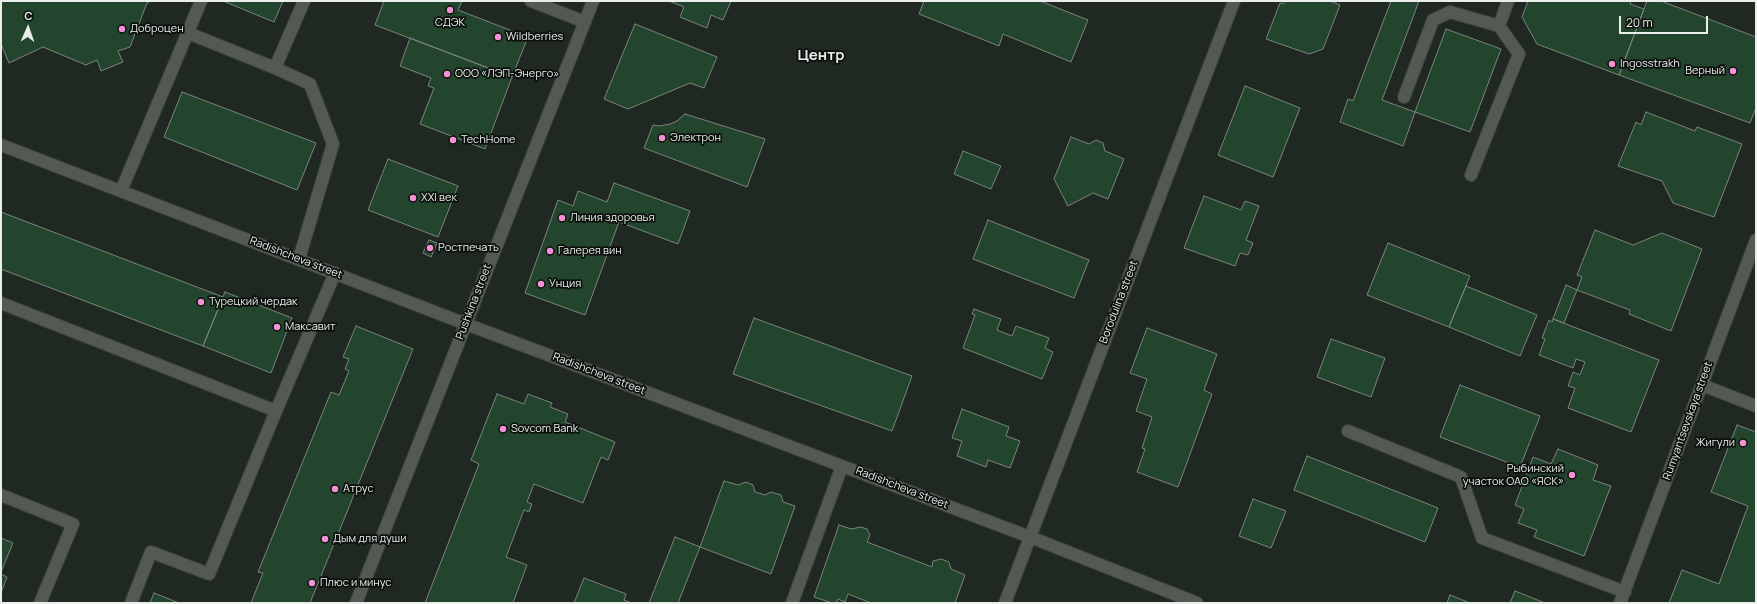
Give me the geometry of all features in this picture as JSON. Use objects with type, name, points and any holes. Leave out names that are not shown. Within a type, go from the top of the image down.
[{"type":"street","points":[[120,191],[201,1]]},
{"type":"street","points":[[275,68],[304,1]]},
{"type":"street","points":[[531,1],[585,22]]},
{"type":"street","name":"Pushkina street","points":[[356,603],[593,1]]},
{"type":"street","name":"Borodulina street","points":[[1005,603],[1234,1]]},
{"type":"street","points":[[1498,26],[1508,1]]},
{"type":"street","points":[[1404,97],[1433,20],[1450,12],[1498,26],[1519,54],[1471,175]]},
{"type":"street","points":[[188,33],[275,68],[310,84],[333,144],[300,259]]},
{"type":"street","name":"Radishcheva street","points":[[1,145],[466,324],[1030,537],[1196,603]]},
{"type":"street","name":"Rumyantsevskaya street","points":[[1622,598],[1756,240]]},
{"type":"street","points":[[131,603],[151,552],[209,574],[335,273]]},
{"type":"street","points":[[1,302],[276,412]]},
{"type":"street","points":[[1702,385],[1756,406]]},
{"type":"street","points":[[1348,430],[1461,477],[1482,538],[1622,598]]},
{"type":"street","points":[[792,603],[842,466]]},
{"type":"street","points":[[1,495],[73,524],[40,603]]},
{"type":"building","points":[[1,1],[151,1],[147,3],[130,47],[118,51],[123,62],[101,71],[97,60],[86,65],[43,47],[9,63],[1,44]]},
{"type":"building","points":[[223,1],[283,1],[274,22]]},
{"type":"building","points":[[384,1],[462,1],[458,10],[528,37],[512,77],[375,25]]},
{"type":"building","points":[[669,1],[731,1],[723,20],[711,15],[707,28],[680,17],[684,7]]},
{"type":"building","points":[[924,1],[1040,1],[1088,20],[1071,62],[1003,34],[999,46],[919,14]]},
{"type":"building","points":[[1285,1],[1330,1],[1340,5],[1323,49],[1309,54],[1266,39],[1280,3],[1283,4]]},
{"type":"building","points":[[1391,1],[1419,1],[1382,100],[1415,112],[1403,146],[1340,122],[1348,99],[1353,101]]},
{"type":"building","points":[[1528,1],[1631,1],[1630,4],[1644,9],[1619,75],[1537,44],[1522,17]]},
{"type":"building","points":[[1647,1],[1661,1],[1756,37],[1756,108],[1750,123],[1619,75]]},
{"type":"building","points":[[635,24],[717,57],[704,88],[690,83],[628,109],[604,99]]},
{"type":"building","points":[[1446,29],[1501,49],[1470,132],[1415,112]]},
{"type":"building","points":[[410,38],[512,77],[485,149],[420,124],[434,88],[428,86],[431,78],[400,66]]},
{"type":"building","points":[[1245,86],[1300,108],[1273,177],[1218,155]]},
{"type":"building","points":[[182,92],[316,143],[297,190],[164,137]]},
{"type":"building","points":[[1646,112],[1695,131],[1697,127],[1742,144],[1714,217],[1673,203],[1662,181],[1618,166],[1636,122],[1641,125]]},
{"type":"building","points":[[685,114],[765,139],[747,187],[644,148],[653,125],[659,126],[670,124],[677,121]]},
{"type":"building","points":[[1071,137],[1089,144],[1096,140],[1103,143],[1105,151],[1124,159],[1108,199],[1093,193],[1068,206],[1054,179]]},
{"type":"building","points":[[963,151],[1001,166],[991,189],[954,174]]},
{"type":"building","name":"XXI век","points":[[388,159],[458,186],[438,237],[368,210]]},
{"type":"building","points":[[614,183],[690,211],[678,244],[619,222],[585,315],[525,293],[558,200],[573,206],[578,191],[607,202]]},
{"type":"building","points":[[1204,196],[1241,210],[1245,201],[1259,206],[1246,240],[1253,243],[1248,255],[1240,253],[1235,266],[1184,248]]},
{"type":"building","points":[[1,212],[223,297],[203,346],[1,269]]},
{"type":"building","points":[[988,220],[1089,260],[1074,298],[973,259]]},
{"type":"building","points":[[1595,230],[1633,245],[1662,233],[1702,249],[1671,331],[1629,314],[1630,310],[1577,290],[1582,277],[1577,275]]},
{"type":"building","name":"Ростпечать","points":[[429,240],[437,243],[431,257],[423,253]]},
{"type":"building","points":[[1388,243],[1470,276],[1449,327],[1367,295]]},
{"type":"building","points":[[1566,285],[1577,290],[1564,323],[1553,319]]},
{"type":"building","points":[[1466,286],[1537,315],[1520,356],[1449,327]]},
{"type":"building","points":[[225,292],[292,318],[271,373],[203,346]]},
{"type":"building","points":[[974,309],[1001,319],[997,330],[1012,336],[1016,326],[1049,338],[1045,348],[1053,352],[1042,379],[963,348],[975,315],[972,314]]},
{"type":"building","points":[[754,318],[912,376],[892,431],[733,374]]},
{"type":"building","points":[[1553,319],[1659,360],[1631,432],[1568,408],[1575,388],[1568,386],[1573,372],[1580,375],[1585,362],[1576,359],[1573,368],[1539,355],[1545,339],[1542,338],[1549,320],[1552,322]]},
{"type":"building","points":[[356,326],[413,349],[310,603],[251,603],[263,573],[258,572],[331,392],[339,395],[349,371],[345,369],[349,359],[343,357]]},
{"type":"building","points":[[1147,328],[1217,354],[1204,390],[1212,394],[1178,487],[1137,472],[1145,449],[1142,448],[1152,417],[1136,411],[1147,379],[1130,373]]},
{"type":"building","points":[[1331,339],[1385,358],[1371,397],[1317,377]]},
{"type":"building","points":[[1460,385],[1540,416],[1520,467],[1440,437]]},
{"type":"building","points":[[497,394],[524,404],[528,394],[552,403],[550,407],[568,414],[565,422],[615,442],[608,460],[601,457],[583,503],[534,484],[527,502],[532,504],[529,512],[524,510],[506,557],[527,565],[513,603],[425,603],[479,464],[471,460]]},
{"type":"building","points":[[962,409],[1009,427],[1006,436],[1020,441],[1010,468],[988,460],[986,467],[957,456],[962,441],[952,438]]},
{"type":"building","points":[[1737,425],[1756,432],[1756,603],[1669,603],[1682,570],[1719,584],[1748,506],[1711,492]]},
{"type":"building","points":[[1558,449],[1598,465],[1593,480],[1611,486],[1584,556],[1534,537],[1537,530],[1518,523],[1524,509],[1515,505],[1533,457],[1551,464]]},
{"type":"building","points":[[1307,456],[1438,508],[1425,542],[1294,490]]},
{"type":"building","points":[[724,481],[738,485],[746,482],[753,485],[755,492],[765,495],[771,492],[781,495],[783,502],[795,506],[771,574],[700,547]]},
{"type":"building","points":[[1253,499],[1286,511],[1271,548],[1239,536]]},
{"type":"building","points":[[839,525],[851,529],[861,527],[867,529],[870,535],[867,542],[932,567],[933,561],[941,559],[949,562],[951,569],[965,575],[955,603],[871,603],[848,594],[845,602],[838,599],[836,603],[832,603],[814,597]]},
{"type":"building","points":[[675,537],[700,547],[678,603],[649,603]]},
{"type":"building","points":[[1,538],[13,543],[1,572]]},
{"type":"building","points":[[1,574],[7,577],[1,593]]},
{"type":"building","points":[[584,578],[626,594],[624,600],[631,603],[574,603]]},
{"type":"building","points":[[1515,591],[1545,603],[1510,603]]},
{"type":"building","points":[[154,593],[179,603],[150,603]]},
{"type":"building","points":[[1450,595],[1470,603],[1447,603]]},
{"type":"place","name":"СДЭК","points":[[450,10]]},
{"type":"place","name":"Доброцен","points":[[122,29]]},
{"type":"place","name":"Wildberries","points":[[498,37]]},
{"type":"place","name":"Ingosstrakh","points":[[1612,64]]},
{"type":"place","name":"Верный","points":[[1733,71]]},
{"type":"place","name":"ООО «ЛЭП-Энерго»","points":[[447,74]]},
{"type":"place","name":"Электрон","points":[[662,138]]},
{"type":"place","name":"TechHome","points":[[453,140]]},
{"type":"place","name":"XXI век","points":[[413,198]]},
{"type":"place","name":"Линия здоровья","points":[[562,218]]},
{"type":"place","name":"Ростпечать","points":[[430,248]]},
{"type":"place","name":"Галерея вин","points":[[550,251]]},
{"type":"place","name":"Унция","points":[[541,284]]},
{"type":"place","name":"Турецкий чердак","points":[[201,302]]},
{"type":"place","name":"Максавит","points":[[277,327]]},
{"type":"place","name":"Sovcom Bank","points":[[503,429]]},
{"type":"place","name":"Жигули","points":[[1743,443]]},
{"type":"place","name":"Рыбинский участок ОАО «ЯСК»","points":[[1572,475]]},
{"type":"place","name":"Атрус","points":[[335,489]]},
{"type":"place","name":"Дым для души","points":[[325,539]]},
{"type":"place","name":"Плюс и минус","points":[[312,583]]},
{"type":"district","name":"Центр","points":[[821,56]]}]
